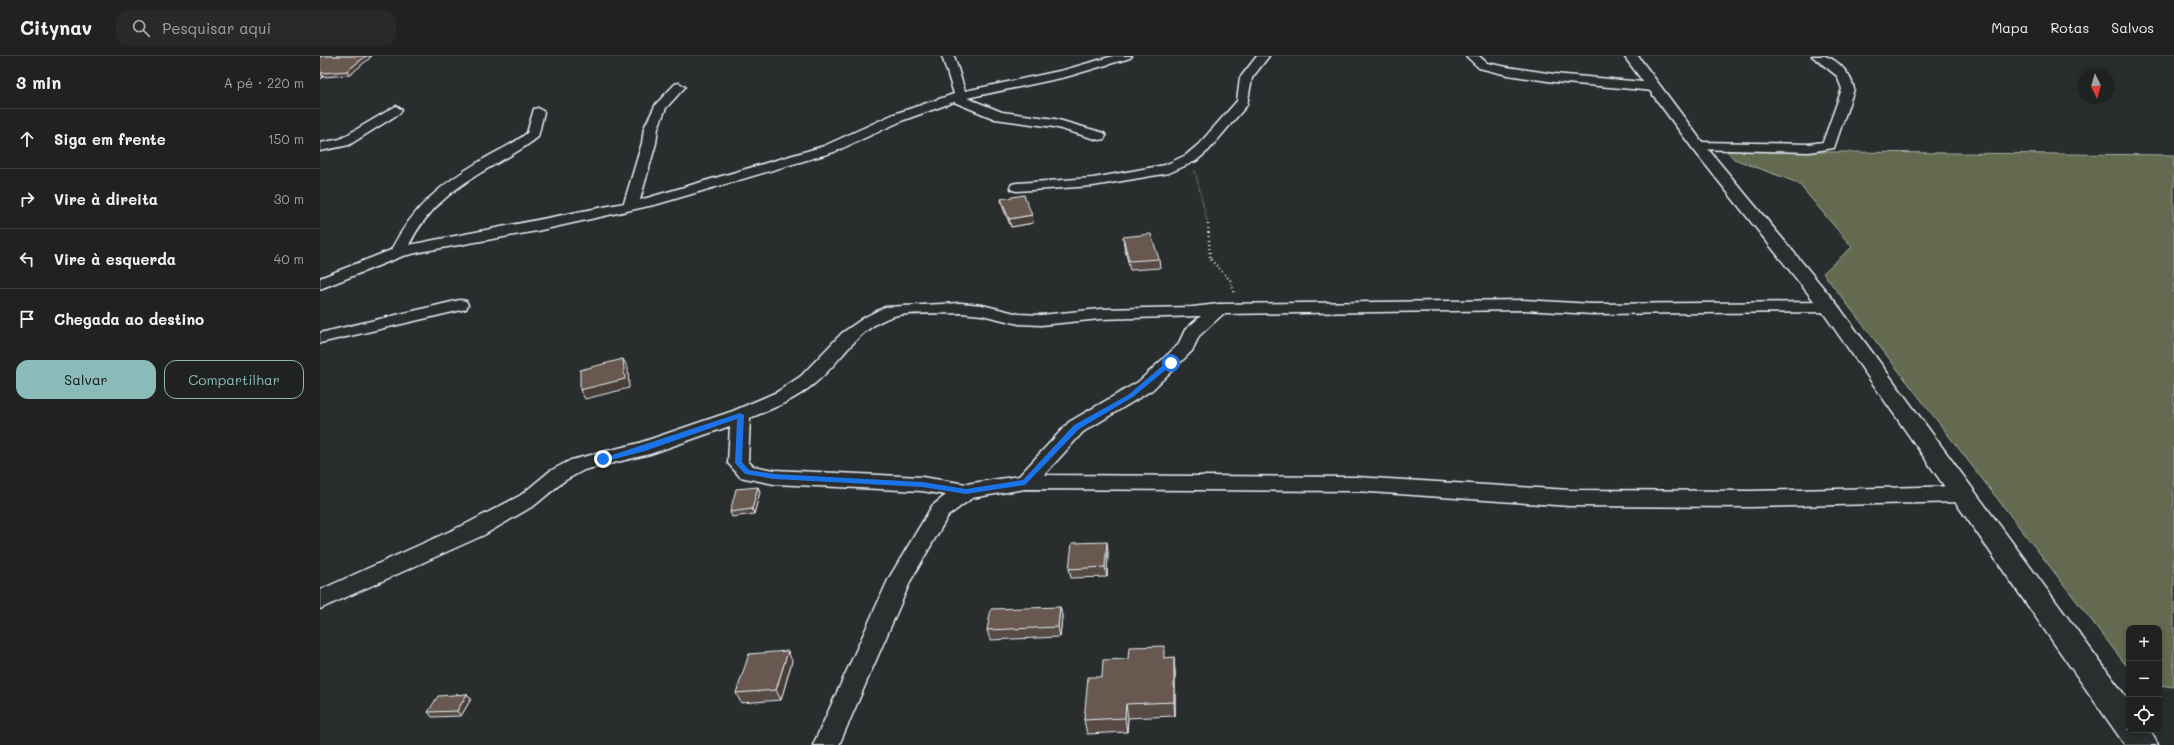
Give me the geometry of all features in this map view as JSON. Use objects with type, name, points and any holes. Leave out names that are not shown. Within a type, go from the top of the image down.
[{"type":"street","points":[[948,56],[958,97]]},
{"type":"street","points":[[320,284],[397,253],[630,207],[829,150],[899,117],[958,97],[1066,73],[1126,56]]},
{"type":"street","points":[[1017,188],[1093,182],[1169,169],[1191,158],[1204,147],[1243,102],[1246,78],[1263,56]]},
{"type":"street","points":[[1472,56],[1483,66],[1507,72],[1654,87]]},
{"type":"street","points":[[1631,56],[1698,146],[1829,307],[2126,721]]},
{"type":"street","points":[[1698,146],[1809,148],[1829,145],[1848,89],[1848,80],[1844,75],[1818,56]]},
{"type":"street","points":[[630,207],[649,143],[651,128],[660,107],[679,87]]},
{"type":"street","points":[[958,97],[1000,116],[1055,123],[1099,136]]},
{"type":"street","points":[[320,147],[344,142],[396,110]]},
{"type":"street","points":[[397,253],[402,240],[429,204],[461,176],[526,140],[533,134],[538,112]]},
{"type":"street","points":[[320,338],[460,305]]},
{"type":"street","points":[[320,600],[476,529],[528,500],[557,476],[578,465],[643,449],[740,415],[784,396],[802,384],[848,337],[871,321],[891,311],[968,309],[982,310],[1018,319],[1040,320],[1093,314],[1219,309],[1524,305],[1592,309],[1829,307]]},
{"type":"street","points":[[1025,482],[1076,427],[1145,386],[1186,347],[1191,334],[1219,309]]},
{"type":"street","points":[[740,415],[738,463],[747,472],[774,477],[826,481],[922,484],[966,491],[1025,482],[1356,484],[1578,498],[1751,499],[1963,494]]},
{"type":"street","points":[[826,745],[900,578],[940,511],[966,491]]},
{"type":"street","points":[[2134,733],[2143,745]]},
{"type":"path","points":[[1191,158],[1203,192],[1205,216],[1210,233],[1210,259],[1231,281],[1234,293],[1219,309]]},
{"type":"green space","points":[[1727,151],[2174,155],[2174,687],[2162,685],[2162,625],[2126,625],[2126,665],[1823,273],[1852,247],[1798,183],[1734,159]]},
{"type":"building","points":[[320,56],[366,56],[347,71],[320,74]]},
{"type":"building","points":[[1024,195],[1032,215],[1009,219],[1001,199]]},
{"type":"building","points":[[1151,234],[1159,259],[1129,261],[1123,237]]},
{"type":"building","points":[[623,359],[625,379],[580,390],[580,370]]},
{"type":"building","points":[[758,487],[752,509],[730,512],[736,489]]},
{"type":"building","points":[[1107,542],[1105,567],[1069,569],[1072,543]]},
{"type":"building","points":[[1060,607],[1058,627],[987,630],[991,609]]},
{"type":"building","points":[[1164,646],[1164,658],[1174,657],[1174,702],[1126,704],[1125,718],[1084,720],[1088,677],[1102,677],[1103,660],[1128,659],[1129,647]]},
{"type":"building","points":[[788,651],[776,690],[736,693],[749,654]]},
{"type":"building","points":[[467,694],[457,711],[428,712],[438,696]]},
{"type":"route","points":[[603,459],[643,449],[740,415],[738,463],[747,472],[774,477],[840,482],[922,484],[966,491],[1025,482],[1076,427],[1145,386],[1171,363]]}]
